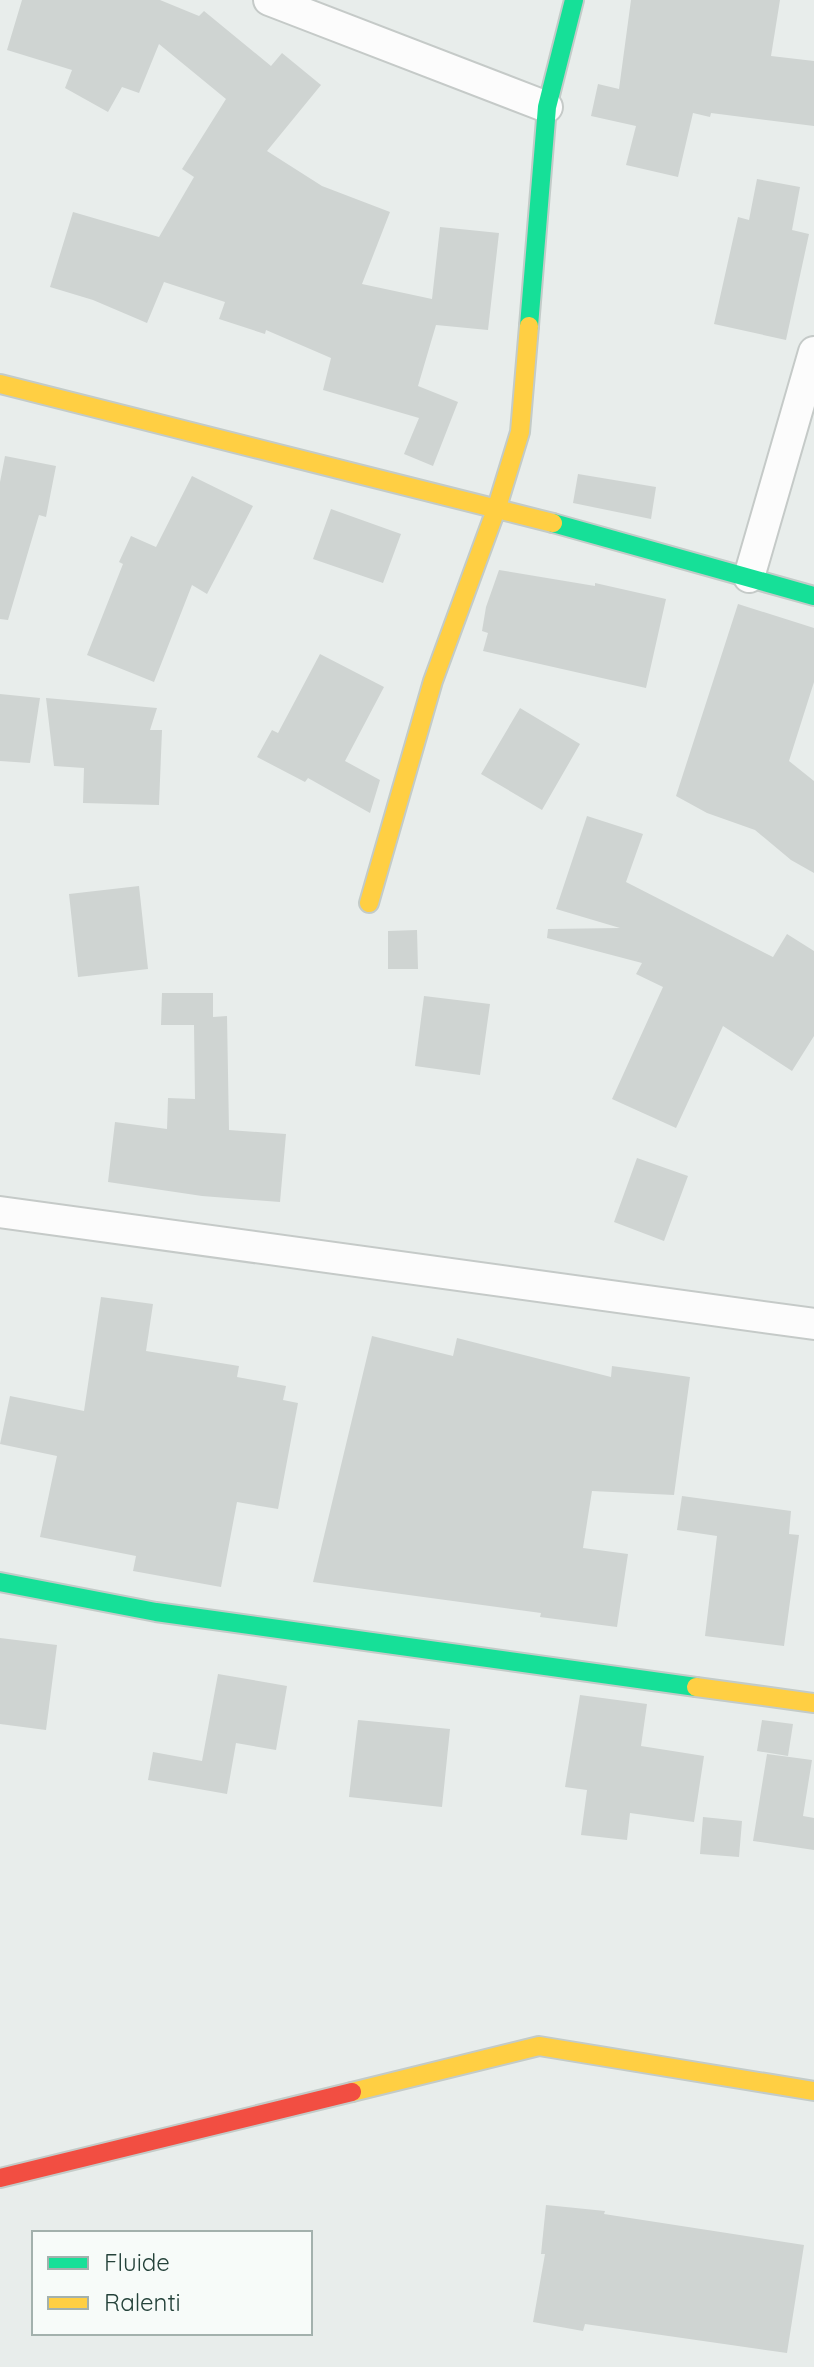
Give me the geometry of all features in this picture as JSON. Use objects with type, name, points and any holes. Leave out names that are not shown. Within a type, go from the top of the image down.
[{"type":"street","points":[[269,0],[547,107]]},
{"type":"street","points":[[369,903],[433,681],[497,507],[520,432],[547,107],[574,0]]},
{"type":"street","points":[[749,577],[814,352]]},
{"type":"street","points":[[0,384],[497,507],[814,596]]},
{"type":"street","points":[[0,1212],[814,1324]]},
{"type":"street","points":[[0,1582],[156,1612],[814,1703]]},
{"type":"street","points":[[0,2178],[539,2046],[814,2091]]},
{"type":"building","points":[[22,0],[160,0],[199,16],[204,11],[271,66],[282,53],[321,85],[267,151],[322,186],[390,212],[362,284],[432,299],[440,227],[499,233],[488,330],[436,325],[418,386],[458,402],[433,466],[404,454],[419,418],[323,390],[331,358],[266,330],[265,334],[219,319],[225,302],[164,282],[147,323],[93,300],[50,287],[73,212],[159,237],[194,177],[182,169],[226,99],[159,44],[139,93],[122,87],[108,112],[65,88],[72,70],[7,50]]},
{"type":"building","points":[[631,0],[780,0],[771,56],[814,61],[814,126],[693,113],[678,177],[626,165],[636,126],[591,116],[598,84],[619,89]]},
{"type":"building","points":[[757,179],[800,187],[792,230],[809,234],[786,340],[714,324],[738,217],[749,220]]},
{"type":"building","points":[[5,456],[56,466],[46,517],[39,515],[8,620],[0,619],[0,482]]},
{"type":"building","points":[[578,474],[656,487],[651,519],[573,503]]},
{"type":"building","points":[[192,476],[253,506],[207,594],[192,585],[154,682],[87,655],[131,536],[156,547]]},
{"type":"building","points":[[331,509],[401,534],[383,583],[313,559]]},
{"type":"building","points":[[499,570],[595,586],[595,583],[666,599],[646,688],[483,651],[488,633],[482,631],[486,607]]},
{"type":"building","points":[[738,604],[814,628],[814,682],[789,761],[814,781],[814,873],[791,860],[755,830],[707,813],[676,796]]},
{"type":"building","points":[[320,654],[384,687],[345,761],[380,780],[370,813],[308,778],[305,782],[257,757],[272,730],[278,733]]},
{"type":"building","points":[[0,694],[40,698],[30,763],[0,761]]},
{"type":"building","points":[[46,698],[157,708],[150,730],[162,730],[159,805],[83,803],[84,768],[54,766]]},
{"type":"building","points":[[520,708],[580,744],[542,810],[481,774]]},
{"type":"building","points":[[587,816],[643,834],[626,882],[773,957],[787,934],[814,951],[814,1036],[792,1071],[723,1026],[676,1128],[612,1099],[663,987],[636,974],[642,963],[547,938],[548,929],[620,928],[556,909]]},
{"type":"building","points":[[139,886],[148,969],[78,977],[69,894]]},
{"type":"building","points":[[417,930],[418,969],[388,969],[388,931]]},
{"type":"building","points":[[162,993],[213,993],[213,1017],[227,1016],[229,1130],[286,1134],[280,1202],[202,1196],[108,1182],[115,1122],[167,1129],[168,1098],[195,1099],[194,1025],[161,1025]]},
{"type":"building","points":[[424,996],[490,1004],[480,1075],[415,1066]]},
{"type":"building","points":[[637,1158],[688,1176],[664,1241],[614,1222]]},
{"type":"building","points":[[101,1297],[153,1304],[146,1351],[239,1366],[237,1377],[286,1386],[283,1400],[298,1403],[278,1509],[237,1502],[221,1587],[133,1571],[136,1556],[40,1537],[57,1456],[0,1444],[10,1396],[84,1411]]},
{"type":"building","points":[[372,1336],[453,1356],[457,1338],[611,1377],[612,1366],[690,1377],[674,1495],[592,1491],[583,1548],[628,1554],[617,1627],[540,1617],[541,1613],[313,1582]]},
{"type":"building","points":[[682,1496],[791,1511],[789,1534],[799,1535],[784,1646],[705,1636],[717,1536],[677,1530]]},
{"type":"building","points":[[0,1638],[57,1645],[46,1730],[0,1724]]},
{"type":"building","points":[[218,1674],[287,1686],[276,1750],[236,1743],[227,1794],[148,1780],[153,1752],[202,1761]]},
{"type":"building","points":[[580,1695],[647,1704],[641,1746],[704,1756],[694,1822],[630,1813],[627,1840],[581,1835],[587,1790],[565,1787]]},
{"type":"building","points":[[358,1720],[450,1729],[442,1807],[349,1797]]},
{"type":"building","points":[[762,1720],[793,1724],[788,1756],[757,1751]]},
{"type":"building","points":[[767,1754],[812,1760],[803,1816],[814,1818],[814,1850],[753,1841]]},
{"type":"building","points":[[703,1817],[742,1821],[739,1857],[700,1854]]},
{"type":"building","points":[[546,2205],[605,2211],[604,2214],[804,2245],[787,2353],[585,2324],[583,2331],[533,2322],[545,2254],[541,2254]]},
{"type":"traffic: fast","points":[[529,326],[547,107],[574,0]]},
{"type":"traffic: fast","points":[[553,523],[814,596]]},
{"type":"traffic: fast","points":[[0,1582],[156,1612],[696,1687]]},
{"type":"traffic: slow","points":[[369,903],[433,681],[497,507],[520,432],[529,326]]},
{"type":"traffic: slow","points":[[0,384],[553,523]]},
{"type":"traffic: slow","points":[[696,1687],[814,1703]]},
{"type":"traffic: slow","points":[[352,2092],[539,2046],[814,2091]]},
{"type":"traffic: jam","points":[[0,2178],[352,2092]]}]
